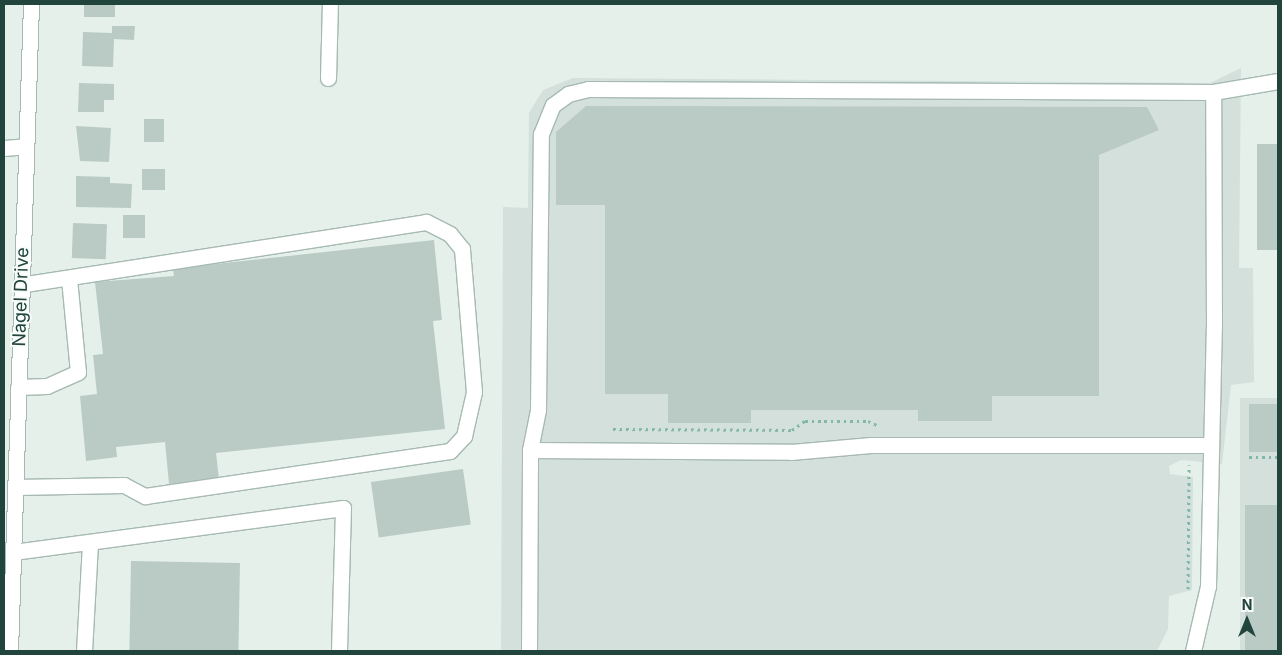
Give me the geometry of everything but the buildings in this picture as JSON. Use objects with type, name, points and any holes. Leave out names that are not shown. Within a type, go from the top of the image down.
[{"type":"street","name":"Nagel Drive","points":[[10,651],[15,487],[10,439],[18,387],[31,4]]},
{"type":"street","points":[[328,78],[330,4]]},
{"type":"street","points":[[529,651],[530,450],[538,410],[541,134],[553,106],[568,94],[588,89],[1213,92],[1278,81]]},
{"type":"street","points":[[1194,651],[1208,586],[1213,92]]},
{"type":"street","points":[[4,148],[26,146]]},
{"type":"street","points":[[15,487],[124,485],[145,496],[450,451],[464,436],[470,421],[474,392],[462,249],[450,234],[426,222],[21,285]]},
{"type":"street","points":[[18,387],[47,386],[78,372],[69,278]]},
{"type":"street","points":[[530,450],[791,452],[871,444],[1210,444]]},
{"type":"street","points":[[13,552],[343,508],[339,651]]},
{"type":"street","points":[[84,651],[90,542]]},
{"type":"path","points":[[1249,456],[1278,457]]},
{"type":"path","points":[[1188,598],[1189,465]]},
{"type":"shaded area","points":[[1241,68],[1239,268],[1253,268],[1254,382],[1231,385],[1222,464],[1181,460],[1169,466],[1170,474],[1193,477],[1192,590],[1169,596],[1168,629],[1157,651],[501,651],[503,207],[528,208],[529,113],[543,90],[573,78],[1210,83]]},
{"type":"shaded area","points":[[1240,398],[1278,398],[1278,651],[1240,651]]}]
